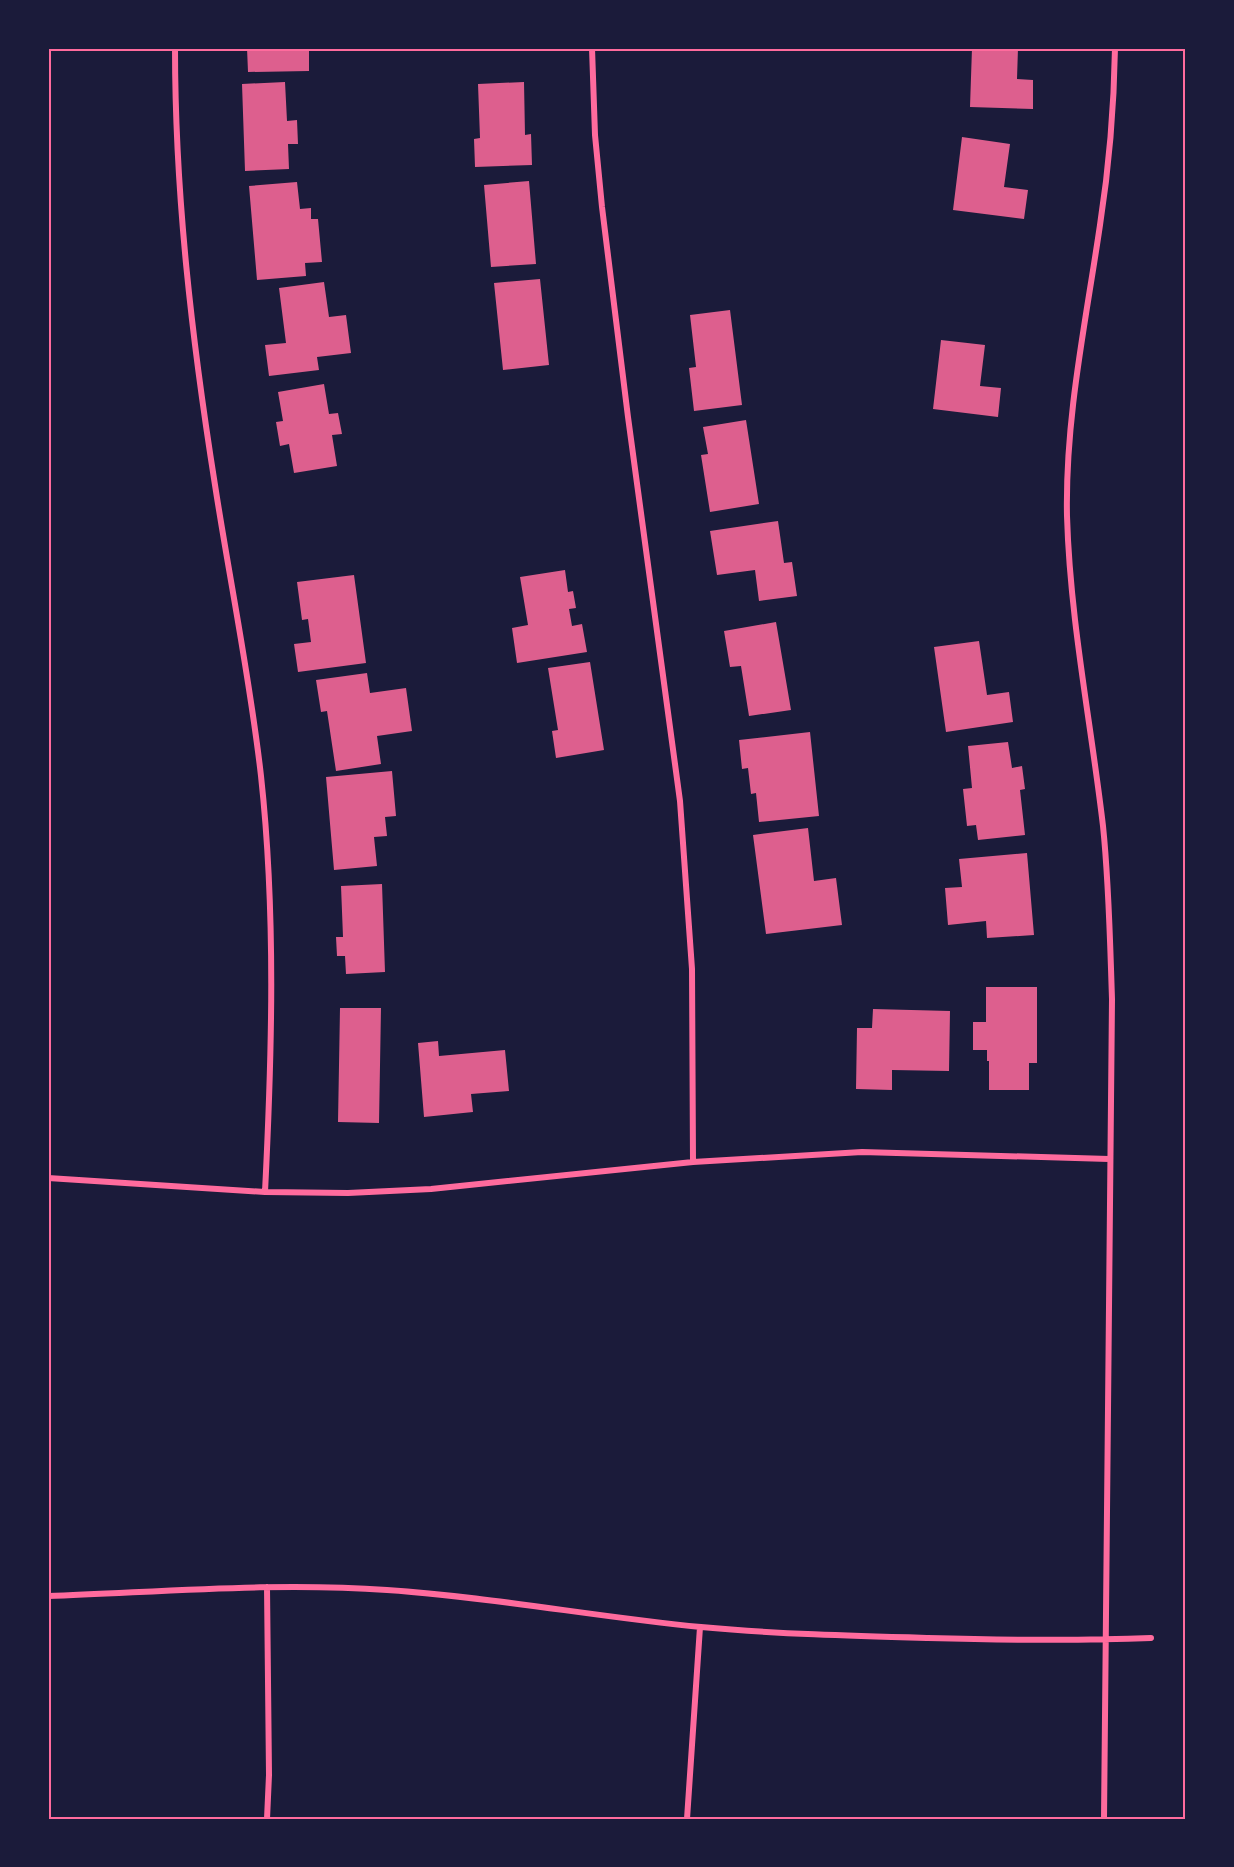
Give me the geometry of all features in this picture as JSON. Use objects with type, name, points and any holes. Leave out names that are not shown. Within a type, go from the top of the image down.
[{"type":"street","points":[[176,48],[179,189],[192,319],[215,485],[261,773],[267,841],[272,1056],[265,1192]]},
{"type":"street","points":[[592,48],[595,135],[611,287],[681,801],[692,969],[693,1162]]},
{"type":"street","points":[[1104,1819],[1112,999],[1109,903],[1102,826],[1080,657],[1067,515],[1070,431],[1102,210],[1110,141],[1115,48]]},
{"type":"street","points":[[48,1178],[265,1192],[348,1193],[431,1189],[693,1162],[862,1152],[1109,1159]]},
{"type":"street","points":[[48,1596],[267,1587],[386,1590],[700,1627],[847,1636],[1104,1640],[1151,1638]]},
{"type":"street","points":[[267,1587],[269,1775],[267,1819]]},
{"type":"street","points":[[687,1819],[700,1627]]},
{"type":"building","points":[[247,48],[309,48],[309,71],[248,72]]},
{"type":"building","points":[[972,48],[1018,48],[1017,79],[1033,80],[1033,109],[970,107]]},
{"type":"building","points":[[285,82],[287,121],[297,120],[298,144],[288,144],[289,169],[245,171],[242,84]]},
{"type":"building","points":[[524,82],[525,135],[531,134],[532,165],[475,167],[474,139],[480,138],[478,84]]},
{"type":"building","points":[[962,137],[1010,144],[1004,187],[1028,190],[1024,219],[953,210]]},
{"type":"building","points":[[529,181],[536,264],[491,267],[484,185]]},
{"type":"building","points":[[297,182],[300,209],[311,208],[311,219],[318,219],[322,262],[305,263],[306,276],[257,280],[249,186]]},
{"type":"building","points":[[540,279],[549,365],[503,370],[494,283]]},
{"type":"building","points":[[324,282],[329,317],[346,315],[351,353],[317,357],[319,370],[269,376],[265,345],[286,343],[279,288]]},
{"type":"building","points":[[730,310],[742,405],[694,411],[689,368],[696,367],[690,315]]},
{"type":"building","points":[[941,340],[985,345],[980,386],[1001,388],[998,417],[933,409]]},
{"type":"building","points":[[324,384],[329,414],[338,413],[342,434],[332,435],[337,466],[294,473],[289,444],[280,446],[276,422],[283,421],[278,392]]},
{"type":"building","points":[[746,420],[759,504],[710,512],[701,455],[708,454],[703,427]]},
{"type":"building","points":[[778,521],[784,563],[792,562],[797,596],[759,601],[755,570],[717,575],[710,531]]},
{"type":"building","points":[[565,570],[568,592],[573,591],[576,608],[569,609],[572,626],[582,624],[587,652],[517,663],[512,628],[528,625],[520,577]]},
{"type":"building","points":[[354,575],[366,663],[298,672],[294,644],[311,642],[308,619],[302,620],[297,582]]},
{"type":"building","points":[[776,622],[791,710],[749,716],[741,666],[730,667],[724,631]]},
{"type":"building","points":[[979,641],[987,695],[1009,692],[1013,722],[946,732],[934,647]]},
{"type":"building","points":[[590,662],[604,750],[556,758],[552,731],[558,730],[548,668]]},
{"type":"building","points":[[367,673],[370,693],[406,688],[412,731],[377,736],[381,764],[336,771],[327,711],[321,712],[316,680]]},
{"type":"building","points":[[810,732],[819,816],[759,822],[756,793],[751,794],[748,768],[742,769],[739,740]]},
{"type":"building","points":[[1008,742],[1012,768],[1022,766],[1025,789],[1020,790],[1025,835],[978,840],[976,825],[967,826],[963,789],[972,788],[968,746]]},
{"type":"building","points":[[392,771],[396,816],[385,817],[387,836],[374,837],[377,866],[334,870],[326,777]]},
{"type":"building","points":[[808,828],[814,881],[836,878],[842,925],[766,934],[753,835]]},
{"type":"building","points":[[1027,853],[1034,935],[987,938],[986,921],[948,925],[945,888],[962,887],[959,859]]},
{"type":"building","points":[[382,884],[385,972],[346,974],[345,956],[337,956],[336,937],[343,937],[341,886]]},
{"type":"building","points":[[986,987],[1037,987],[1037,1063],[1029,1063],[1029,1090],[989,1090],[987,1050],[973,1050],[973,1022],[986,1022]]},
{"type":"building","points":[[340,1008],[381,1008],[379,1123],[338,1122]]},
{"type":"building","points":[[873,1009],[950,1011],[949,1071],[892,1070],[892,1090],[856,1089],[857,1028],[872,1028]]},
{"type":"building","points":[[438,1041],[439,1056],[505,1050],[509,1091],[471,1094],[473,1112],[424,1117],[418,1043]]}]
